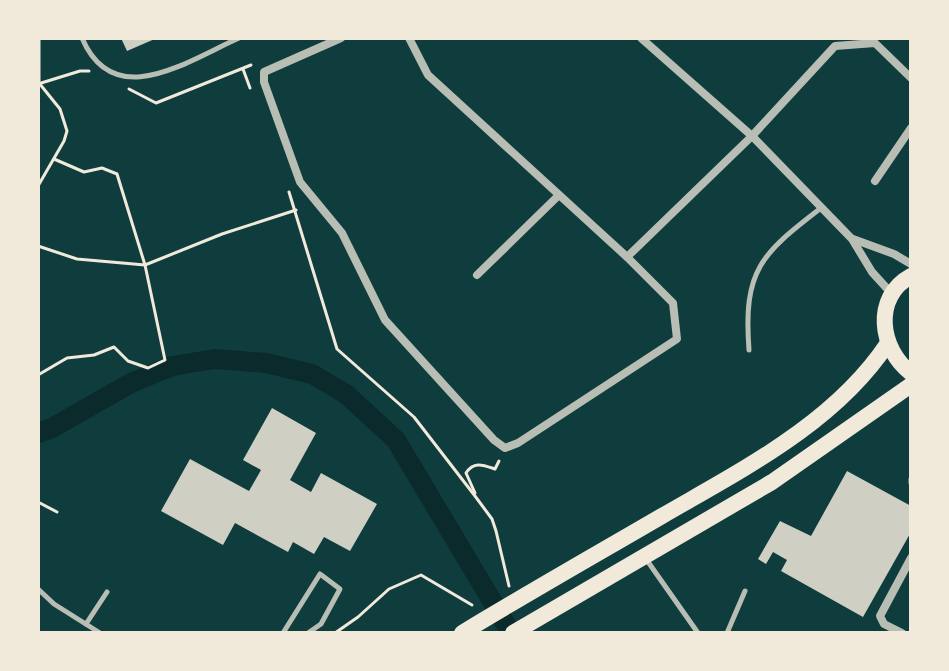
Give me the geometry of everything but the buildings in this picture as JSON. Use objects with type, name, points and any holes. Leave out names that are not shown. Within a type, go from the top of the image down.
[{"type":"main road","points":[[911,276],[892,294],[884,311],[888,343],[894,357],[911,373]]},
{"type":"main road","points":[[471,623],[525,596],[707,490],[814,421],[849,392],[872,367],[888,343]]},
{"type":"main road","points":[[513,633],[772,482],[911,385]]},
{"type":"street","points":[[341,38],[264,72],[264,82],[300,182],[342,233],[385,320],[494,440],[505,448],[518,443],[677,339],[673,303],[428,75],[409,38]]},
{"type":"street","points":[[641,38],[752,136],[852,239],[872,272],[892,294]]},
{"type":"street","points":[[627,257],[752,136],[835,46],[875,43],[911,78]]},
{"type":"street","points":[[875,181],[911,128]]},
{"type":"street","points":[[477,275],[559,195]]},
{"type":"street","points":[[852,239],[894,254],[911,264]]},
{"type":"street","points":[[902,633],[884,624],[880,616],[911,558]]},
{"type":"lane","points":[[82,38],[90,57],[121,78],[152,77],[239,38]]},
{"type":"lane","points":[[749,350],[747,319],[755,272],[771,249],[822,208]]},
{"type":"lane","points":[[645,557],[698,633]]},
{"type":"lane","points":[[283,633],[320,574],[340,589],[321,624],[308,633]]},
{"type":"lane","points":[[38,589],[54,604],[100,633]]},
{"type":"lane","points":[[727,633],[745,591]]},
{"type":"lane","points":[[86,624],[107,592]]},
{"type":"path","points":[[38,186],[67,131],[60,109],[39,83],[39,38]]},
{"type":"path","points":[[232,73],[252,65]]},
{"type":"path","points":[[243,69],[252,94]]},
{"type":"path","points":[[38,375],[67,358],[94,355],[114,347],[128,361],[148,368],[165,360],[145,265],[117,174],[102,168],[84,172],[54,159]]},
{"type":"path","points":[[285,181],[337,349],[414,417],[492,519],[509,586]]},
{"type":"path","points":[[38,246],[77,259],[145,265],[222,234],[296,210]]},
{"type":"path","points":[[475,496],[466,473],[477,464],[495,469],[505,448]]},
{"type":"path","points":[[38,502],[57,512]]},
{"type":"path","points":[[335,633],[389,589],[421,575],[470,602],[471,623]]},
{"type":"waterway","points":[[38,433],[131,383],[172,366],[215,359],[266,363],[312,374],[346,394],[396,440],[511,633]]}]
